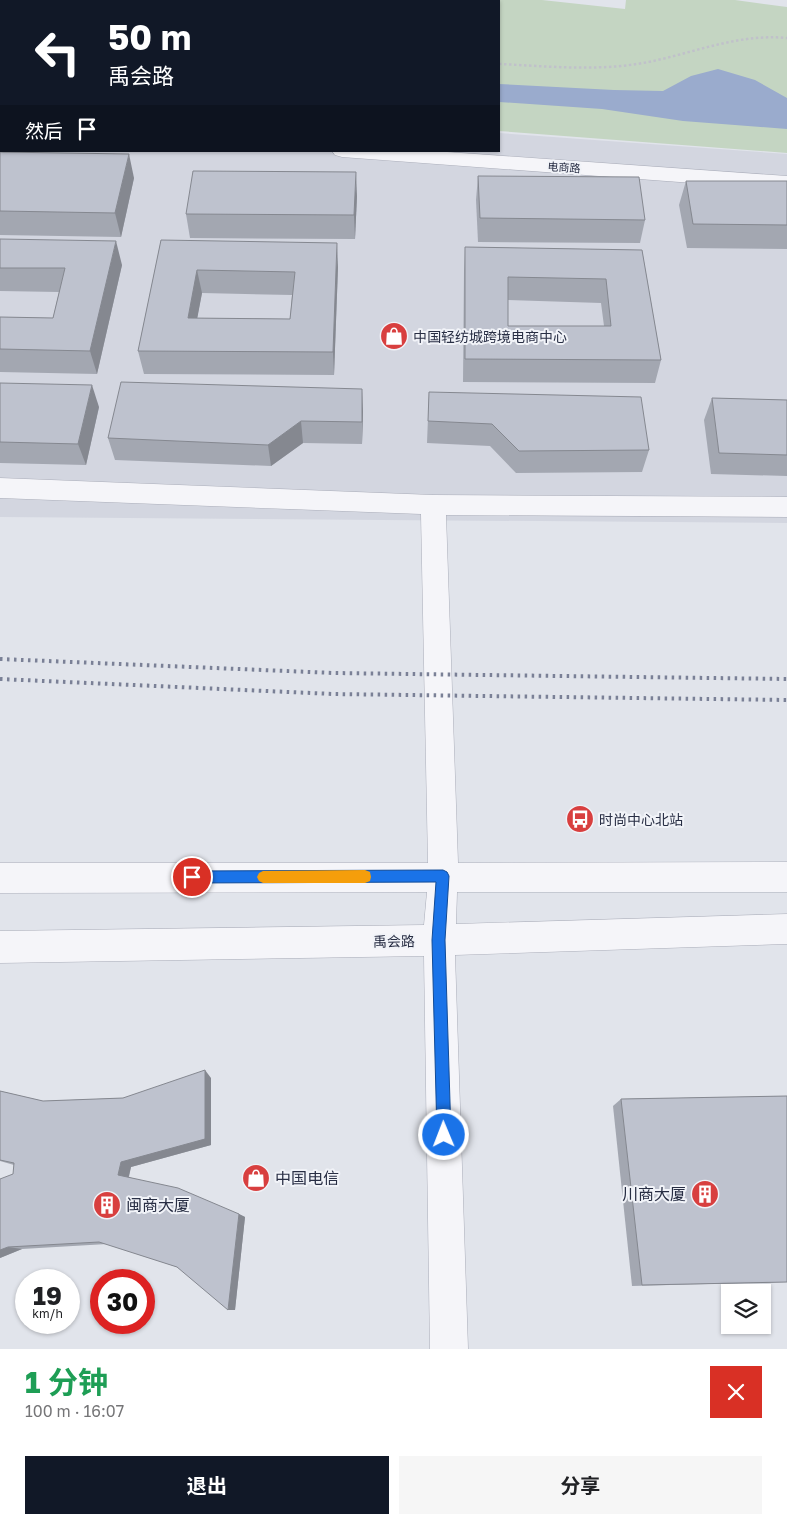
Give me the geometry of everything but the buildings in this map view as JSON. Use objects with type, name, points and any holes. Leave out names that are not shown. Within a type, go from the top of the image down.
[{"type":"street","name":"电商路","points":[[500,146],[787,165]]},
{"type":"street","name":"电商路","points":[[356,152],[787,183]]},
{"type":"street","points":[[0,488],[433,505],[787,507]]},
{"type":"street","points":[[433,505],[443,876],[439,940],[450,1349]]},
{"type":"street","points":[[0,878],[787,877]]},
{"type":"street","name":"禹会路","points":[[0,947],[439,940],[787,929]]},
{"type":"path","points":[[500,64],[606,68],[639,64],[750,37],[772,35],[787,38]]},
{"type":"shaded area","name":"中国轻纺城跨境电商中心","points":[[500,133],[787,154],[787,523],[0,517],[0,152],[500,152]]},
{"type":"green space","points":[[500,0],[542,0],[625,9],[626,0],[735,0],[787,7],[787,153],[500,131]]},
{"type":"water","points":[[718,69],[755,80],[787,98],[787,129],[683,121],[602,109],[500,102],[500,84],[663,91],[691,76]]},
{"type":"railway","points":[[0,659],[334,673],[787,679]]},
{"type":"railway","points":[[0,679],[333,694],[787,700]]},
{"type":"slow traffic","points":[[263,877],[365,877]]},
{"type":"place","name":"中国轻纺城跨境电商中心","points":[[394,336]]},
{"type":"place","name":"时尚中心北站","points":[[580,819]]},
{"type":"place","name":"中国电信","points":[[256,1178]]},
{"type":"place","name":"川商大厦","points":[[705,1194]]},
{"type":"place","name":"闽商大厦","points":[[107,1205]]},
{"type":"route","points":[[192,877],[443,876],[439,940],[444,1135]]}]
